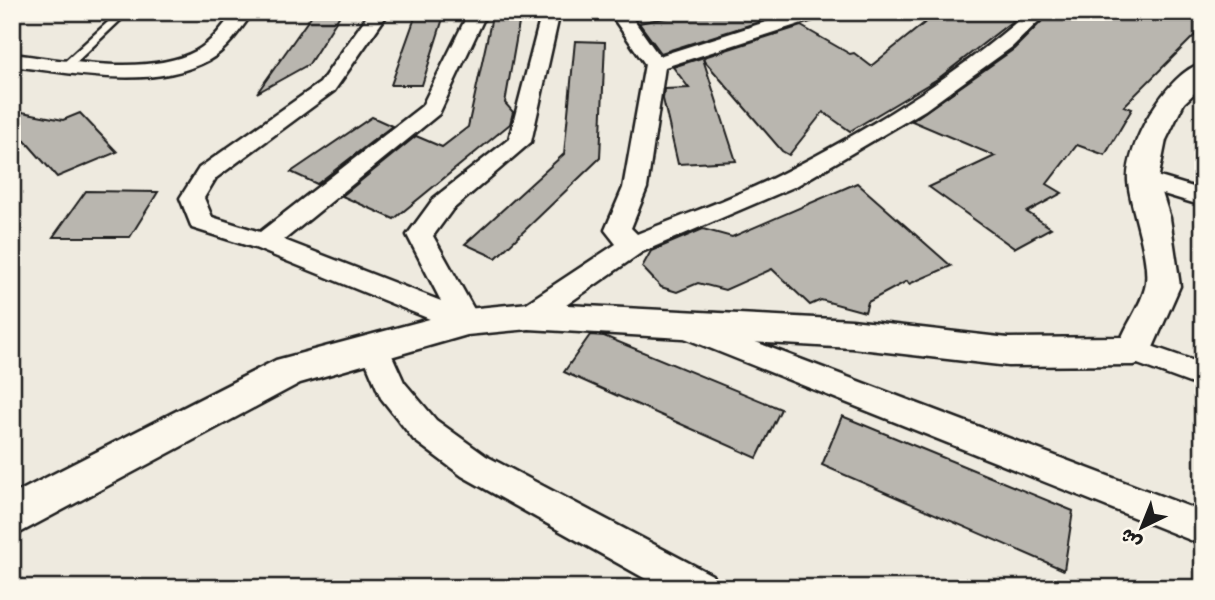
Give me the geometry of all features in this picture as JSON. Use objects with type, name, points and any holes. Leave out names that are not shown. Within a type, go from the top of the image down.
[{"type":"street","points":[[12,60],[106,70],[156,67],[202,57],[222,40],[243,12]]},
{"type":"street","points":[[380,12],[327,87],[207,173],[192,198],[201,222],[264,242],[467,323]]},
{"type":"street","points":[[264,242],[431,109],[478,12]]},
{"type":"street","points":[[467,323],[421,235],[443,204],[520,142],[551,12]]},
{"type":"street","points":[[618,12],[655,64],[635,188],[618,230],[633,246]]},
{"type":"street","points":[[655,64],[817,12]]},
{"type":"street","points":[[529,316],[633,246],[799,174],[917,105],[1006,43],[1039,12]]},
{"type":"street","points":[[1134,351],[1163,286],[1154,218],[1143,180],[1152,140],[1172,99],[1203,71]]},
{"type":"street","points":[[1143,180],[1203,198]]},
{"type":"street","points":[[12,517],[289,371],[467,323],[529,316],[852,334],[1008,352],[1134,351],[1203,376]]},
{"type":"street","points":[[681,324],[1203,529]]},
{"type":"street","points":[[375,348],[392,389],[425,430],[474,467],[699,588]]},
{"type":"lane","points":[[66,66],[125,12]]},
{"type":"building","points":[[314,12],[342,12],[309,64],[257,93]]},
{"type":"building","points":[[417,12],[445,12],[422,85],[391,85]]},
{"type":"building","points":[[493,12],[521,12],[505,103],[513,112],[510,124],[394,219],[342,196],[416,136],[442,147],[468,127]]},
{"type":"building","points":[[696,12],[777,12],[781,15],[661,53],[639,23]]},
{"type":"building","points":[[938,12],[1024,12],[939,78],[850,131],[823,112],[789,155],[782,151],[703,59],[736,161],[678,164],[663,99],[664,89],[689,88],[673,67],[801,26],[850,54],[854,53],[871,66]]},
{"type":"building","points":[[1051,12],[1203,12],[1203,27],[1124,106],[1132,109],[1105,155],[1077,145],[1047,184],[1062,193],[1027,212],[1051,228],[1014,248],[929,187],[995,156],[912,121],[1014,49]]},
{"type":"building","points":[[575,41],[605,42],[600,158],[496,258],[465,244],[564,154]]},
{"type":"building","points":[[12,110],[63,120],[80,113],[117,152],[57,177],[12,126]]},
{"type":"building","points":[[372,117],[392,126],[317,184],[291,172]]},
{"type":"building","points":[[857,183],[951,266],[909,284],[907,281],[868,302],[865,312],[821,300],[810,305],[772,269],[725,290],[698,283],[677,292],[661,287],[642,267],[651,251],[703,229],[732,237]]},
{"type":"building","points":[[86,191],[158,192],[130,237],[53,237]]},
{"type":"building","points":[[590,335],[604,336],[781,409],[757,458],[564,372]]},
{"type":"building","points":[[842,416],[1073,511],[1064,570],[822,465]]}]
